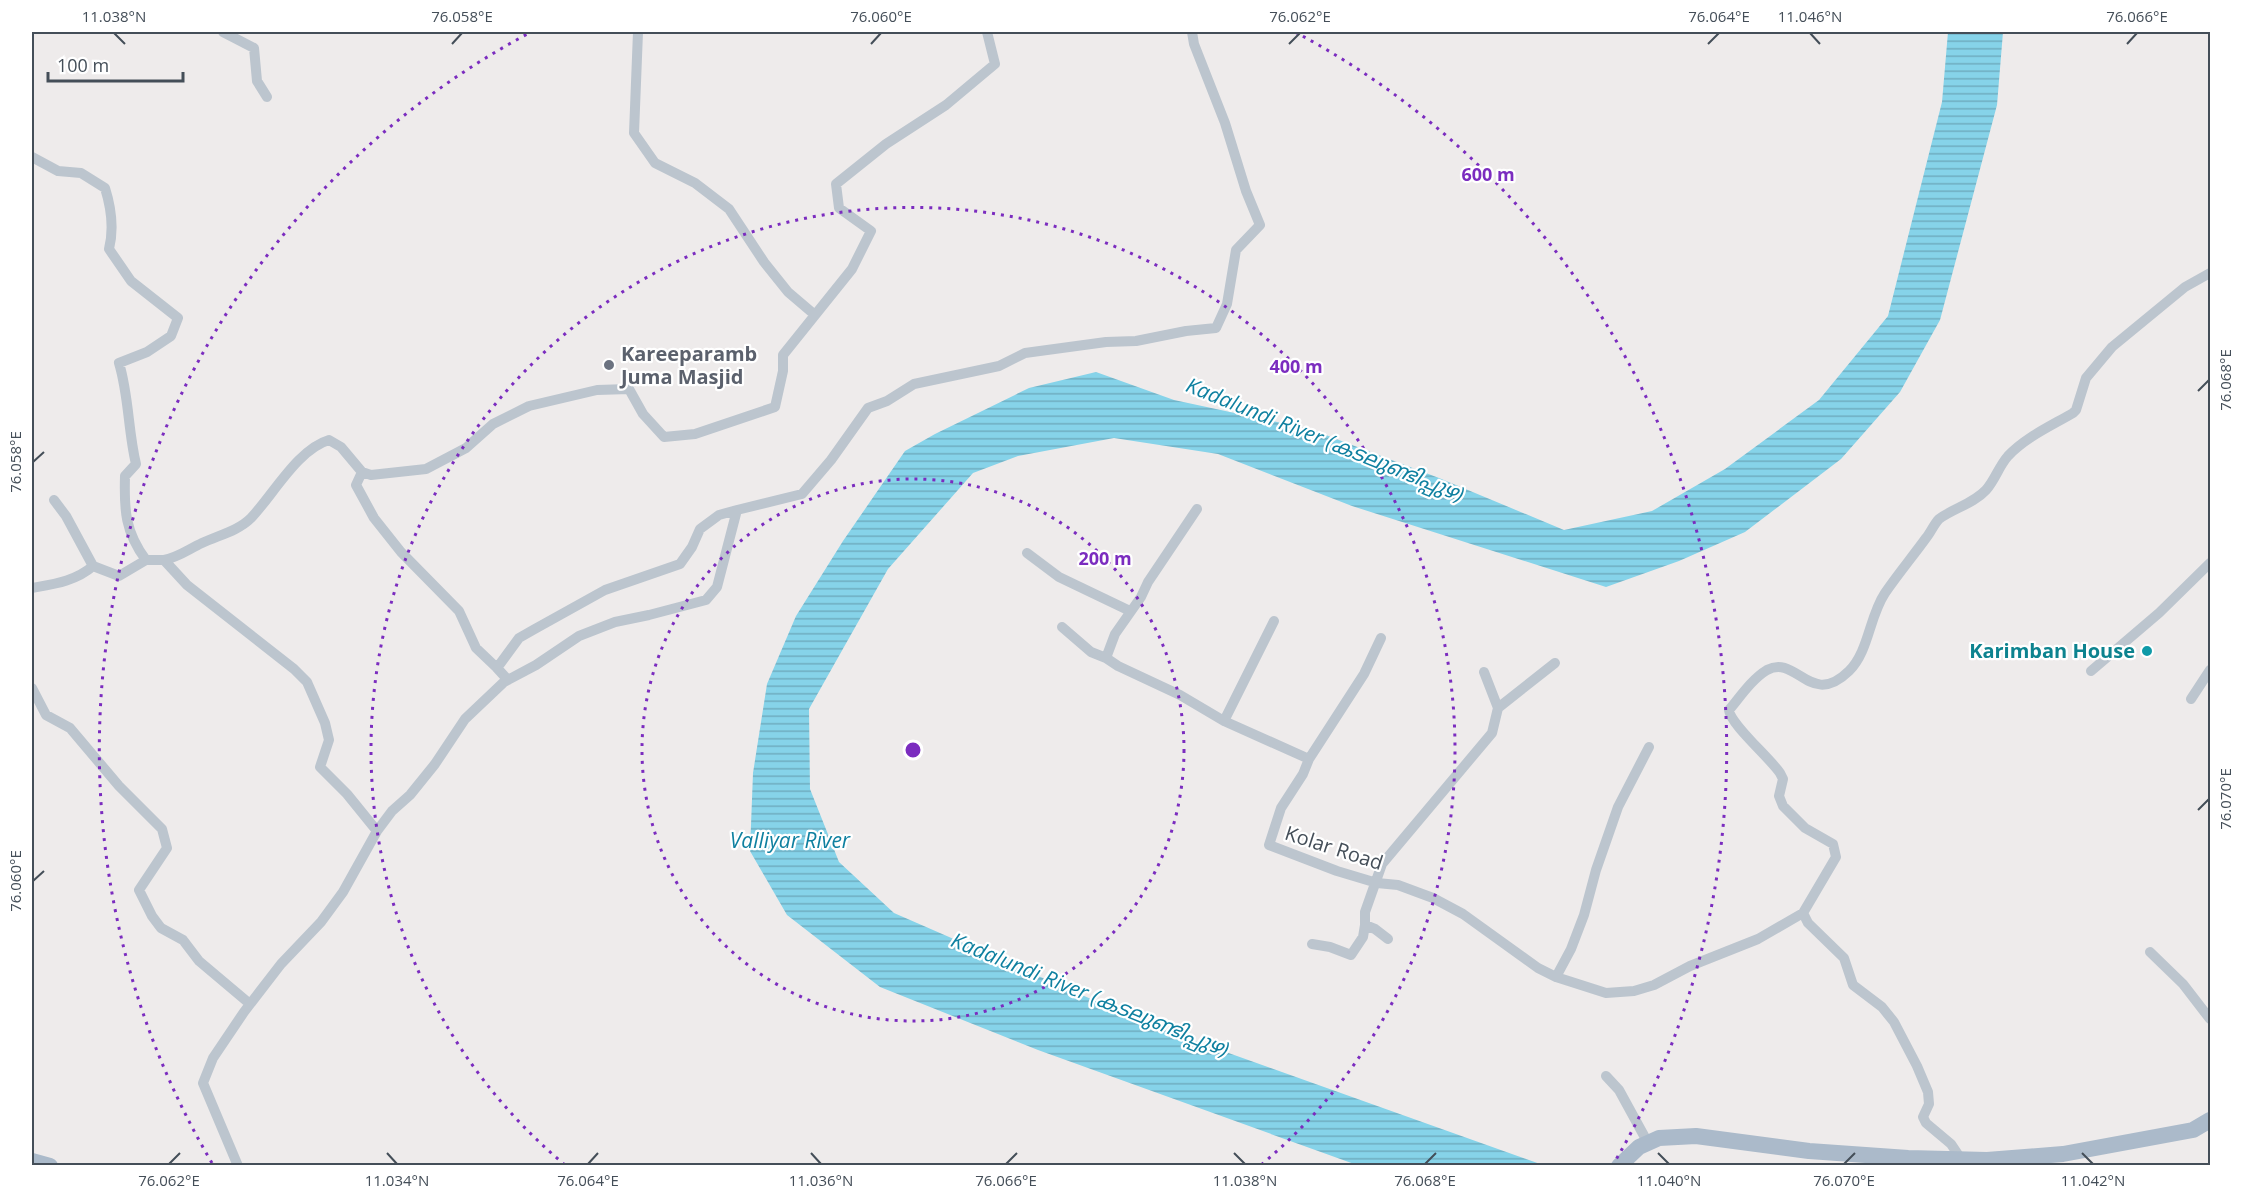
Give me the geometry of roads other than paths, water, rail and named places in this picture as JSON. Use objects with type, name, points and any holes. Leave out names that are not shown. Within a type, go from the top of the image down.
[{"type":"main road","points":[[1619,1166],[1639,1147],[1659,1138],[1696,1136],[1809,1151],[1961,1159],[1983,1163],[2043,1161],[2193,1130],[2211,1120]]},
{"type":"main road","points":[[32,1161],[50,1166]]},
{"type":"street","points":[[223,32],[254,48],[257,81],[267,97]]},
{"type":"street","points":[[638,32],[634,134],[655,163],[695,183],[729,209],[764,262],[788,292],[815,315]]},
{"type":"street","points":[[629,389],[643,414],[664,437],[695,434],[776,407],[783,371],[783,355],[852,269],[871,231],[839,208],[836,184],[886,144],[946,105],[995,64],[987,32]]},
{"type":"street","points":[[497,668],[519,639],[533,630],[604,590],[680,564],[692,547],[700,529],[719,515],[802,494],[868,408],[887,401],[914,384],[999,366],[1025,353],[1216,328],[1227,304],[1236,250],[1260,225],[1246,191],[1225,123],[1194,44],[1192,32]]},
{"type":"street","points":[[32,157],[58,171],[81,173],[105,188],[110,204],[109,249],[131,281],[178,318],[171,336],[147,352],[118,363],[125,384],[136,464],[125,476],[126,523],[138,549],[146,560]]},
{"type":"street","points":[[1961,1159],[1951,1144],[1926,1123],[1923,1117],[1929,1104],[1928,1092],[1894,1022],[1882,1007],[1853,985],[1844,958],[1808,923],[1803,913],[1836,857],[1833,844],[1805,828],[1783,806],[1779,796],[1783,779],[1780,773],[1729,714],[1729,710],[1752,683],[1768,669],[1784,667],[1800,677],[1823,686],[1840,679],[1851,669],[1865,644],[1872,618],[1884,595],[1937,521],[1985,491],[2008,457],[2025,441],[2073,413],[2086,378],[2112,347],[2185,287],[2211,273]]},
{"type":"street","points":[[608,380],[622,389],[629,389]]},
{"type":"street","points":[[54,500],[66,516],[93,566],[119,576],[146,560],[174,558],[201,543],[242,526],[256,513],[296,464],[316,445],[324,441],[329,440],[336,443],[362,472],[371,475],[426,469],[466,448],[493,424],[529,406],[597,390],[629,389]]},
{"type":"street","points":[[362,472],[356,486],[374,518],[401,552],[459,611],[476,648],[508,680]]},
{"type":"street","points":[[1106,658],[1115,634],[1142,597],[1148,582],[1197,509]]},
{"type":"street","points":[[238,1166],[202,1083],[213,1058],[250,1004],[281,964],[321,922],[343,892],[377,831],[392,811],[410,795],[435,764],[465,719],[485,698],[508,680],[536,665],[579,636],[615,622],[706,600],[717,587],[737,510]]},
{"type":"street","points":[[1027,553],[1059,576],[1130,611]]},
{"type":"street","points":[[164,560],[188,585],[294,669],[307,682],[325,723],[329,740],[320,766],[347,794],[377,831]]},
{"type":"street","points":[[2091,671],[2159,613],[2211,563]]},
{"type":"street","points":[[32,588],[65,582],[84,574],[93,566]]},
{"type":"street","points":[[1224,721],[1274,621]]},
{"type":"street","points":[[1062,627],[1091,652],[1180,695],[1224,721],[1309,759],[1364,674],[1381,638]]},
{"type":"street","points":[[1498,708],[1555,663]]},
{"type":"street","points":[[2191,699],[2211,670]]},
{"type":"street","points":[[1312,944],[1330,947],[1351,955],[1363,937],[1365,912],[1382,864],[1492,732],[1498,708],[1484,672]]},
{"type":"street","points":[[32,688],[46,715],[70,728],[119,786],[162,829],[167,848],[139,890],[152,916],[161,928],[183,940],[199,961],[250,1004]]},
{"type":"street","points":[[1556,977],[1584,915],[1599,860],[1618,807],[1649,747]]},
{"type":"street","name":"Kolar Road","points":[[1309,759],[1303,774],[1281,808],[1269,845],[1377,883],[1398,885],[1433,898],[1462,914],[1538,968],[1556,977],[1606,993],[1634,991],[1654,984],[1690,966],[1758,939],[1803,913]]},
{"type":"street","points":[[1365,925],[1388,939]]},
{"type":"street","points":[[2150,952],[2183,984],[2211,1019]]},
{"type":"street","points":[[1606,1076],[1619,1090],[1648,1143]]},
{"type":"water","name":"Valliyar River","points":[[1948,32],[2003,32],[1997,105],[1940,320],[1900,392],[1841,459],[1745,532],[1679,561],[1606,587],[1352,506],[1218,454],[1114,438],[1018,456],[973,473],[888,569],[809,709],[810,789],[839,862],[894,913],[1153,1026],[1543,1165],[1357,1165],[1038,1050],[880,987],[787,915],[750,851],[753,773],[767,684],[796,616],[843,541],[905,451],[1029,388],[1096,372],[1174,400],[1310,429],[1439,478],[1564,530],[1652,511],[1725,469],[1819,400],[1888,316],[1942,102]]},
{"type":"place","name":"Kareeparamb Juma Masjid","points":[[609,365]]},
{"type":"place","name":"Karimban House","points":[[2147,651]]},
{"type":"water label","name":"Kadalundi River (കടലുണ്ടിപ്പുഴ)","points":[[1325,440]]},
{"type":"water label","name":"Kadalundi River (കടലുണ്ടിപ്പുഴ)","points":[[1090,995]]}]
